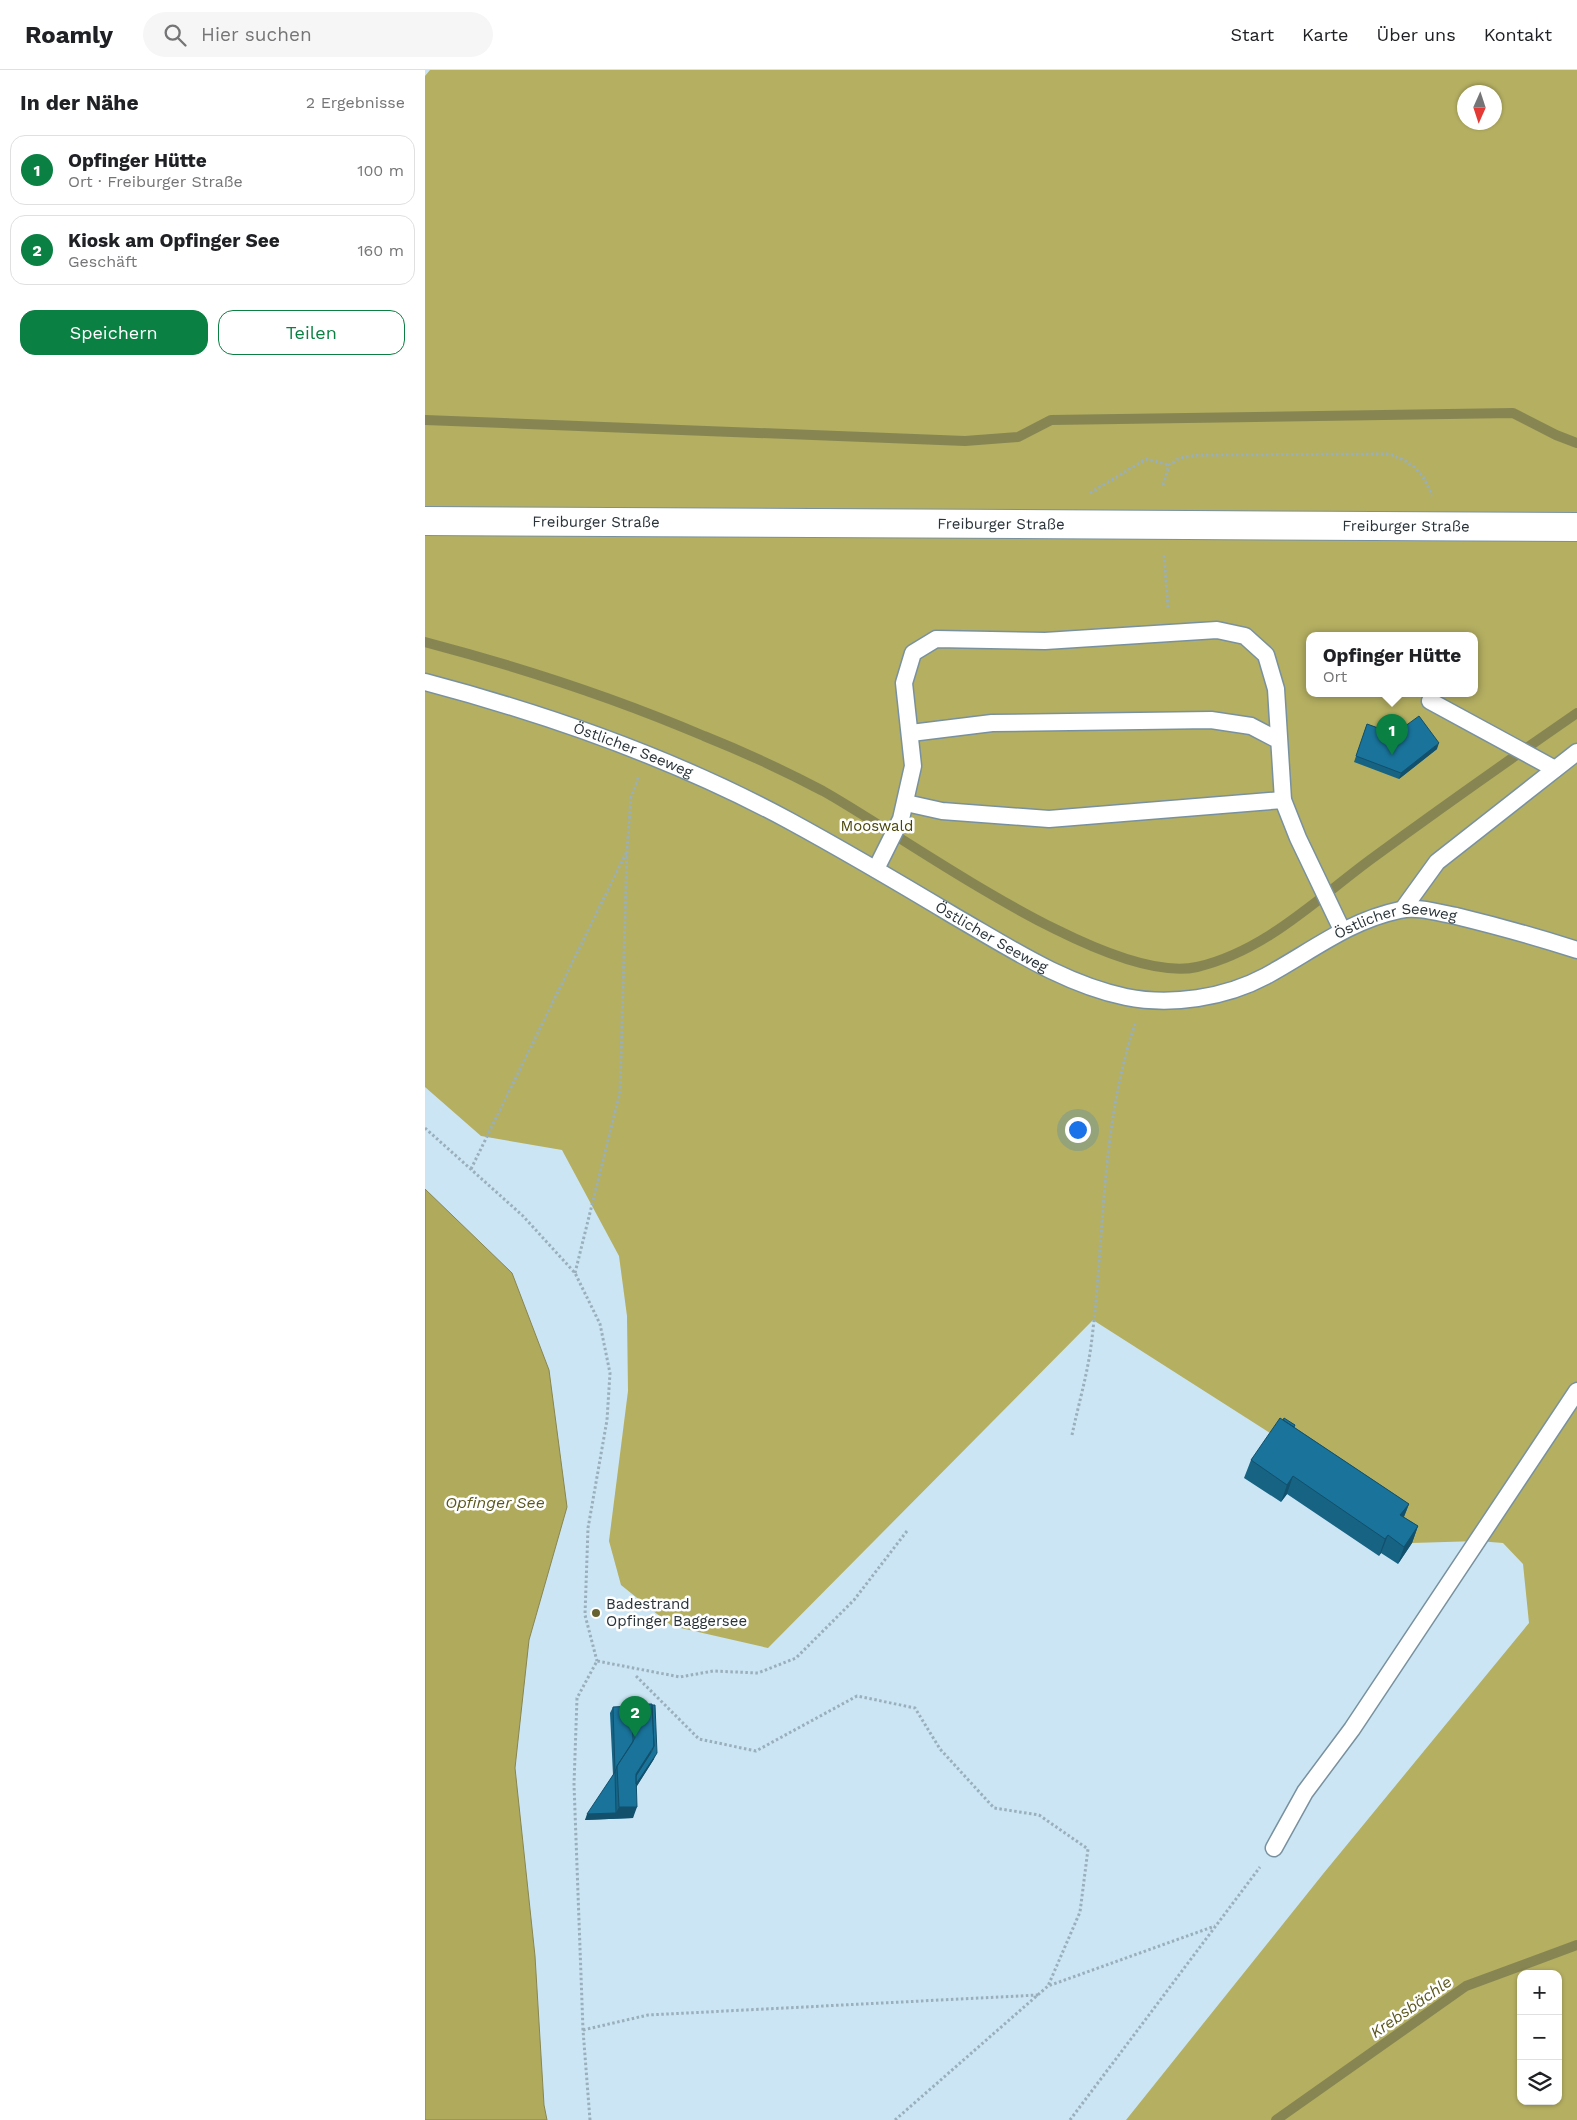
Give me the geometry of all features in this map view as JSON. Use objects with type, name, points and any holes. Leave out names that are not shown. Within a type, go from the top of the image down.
[{"type":"main road","name":"Freiburger Straße","points":[[425,521],[1577,527]]},
{"type":"lane","points":[[876,869],[901,819],[913,766],[911,733],[904,683],[913,653],[937,639],[1045,640],[1177,634],[1217,630],[1245,636],[1266,655],[1276,689],[1283,800],[1342,930]]},
{"type":"lane","name":"Östlicher Seeweg","points":[[425,682],[574,726],[713,781],[876,869],[1032,962],[1082,984],[1127,997],[1170,1000],[1214,995],[1263,977],[1342,930],[1403,909],[1435,912],[1503,927],[1577,950]]},
{"type":"lane","points":[[1429,701],[1548,766]]},
{"type":"lane","points":[[911,733],[992,723],[1211,720],[1251,726],[1278,740]]},
{"type":"lane","points":[[1403,909],[1437,862],[1548,766],[1577,752]]},
{"type":"lane","points":[[906,803],[942,811],[1049,819],[1283,800]]},
{"type":"lane","points":[[1274,1848],[1305,1792],[1368,1706],[1577,1391]]},
{"type":"path","points":[[1163,485],[1169,465],[1180,458],[1198,455],[1390,454],[1408,461],[1425,477],[1432,497]]},
{"type":"path","points":[[1087,494],[1146,459],[1169,465]]},
{"type":"path","points":[[1163,549],[1169,616],[1177,634]]},
{"type":"path","points":[[575,1273],[620,1092],[627,850],[631,797],[648,755]]},
{"type":"path","points":[[471,1169],[627,850]]},
{"type":"path","points":[[1072,1435],[1091,1347],[1104,1173],[1126,1049],[1143,998]]},
{"type":"path","points":[[425,1128],[523,1216],[575,1273],[600,1324],[610,1373],[607,1420],[587,1528],[585,1614],[597,1661],[577,1698],[574,1784],[583,2030],[590,2120]]},
{"type":"path","points":[[597,1661],[681,1677],[713,1672],[759,1673],[795,1658],[855,1600],[907,1532]]},
{"type":"path","points":[[636,1676],[699,1739],[756,1751],[857,1696],[915,1708],[940,1749],[994,1808],[1039,1815],[1088,1849],[1080,1912],[1048,1986]]},
{"type":"path","points":[[1070,2120],[1274,1848]]},
{"type":"path","points":[[895,2120],[1048,1986],[1215,1926]]},
{"type":"path","points":[[583,2030],[648,2015],[1038,1995]]},
{"type":"green space","name":"Mooswald","points":[[430,70],[1577,70],[1577,2120],[1126,2120],[1323,1874],[1529,1623],[1523,1564],[1503,1543],[1478,1541],[1412,1543],[1273,1435],[1093,1320],[768,1648],[672,1626],[621,1585],[609,1541],[628,1391],[627,1316],[619,1256],[562,1150],[481,1136],[425,1087],[425,76]]},
{"type":"water","name":"Opfinger See","points":[[425,1189],[512,1273],[549,1370],[567,1507],[529,1640],[515,1768],[535,1956],[544,2105],[547,2120],[425,2120]]},
{"type":"building","points":[[1419,716],[1439,743],[1401,773],[1356,756],[1367,724],[1392,733],[1397,732]]},
{"type":"building","points":[[1280,1418],[1409,1504],[1400,1515],[1418,1526],[1404,1547],[1388,1535],[1385,1539],[1293,1476],[1287,1485],[1251,1460]]},
{"type":"building","points":[[1284,1418],[1295,1425],[1294,1427],[1283,1420]]},
{"type":"building","points":[[634,1704],[652,1704],[654,1746],[636,1774],[637,1807],[619,1807],[617,1766],[635,1738]]},
{"type":"building","points":[[652,1705],[655,1705],[657,1753],[636,1784],[636,1776],[654,1746]]},
{"type":"building","points":[[634,1706],[632,1710],[633,1742],[615,1772],[613,1707]]},
{"type":"building","points":[[615,1772],[616,1813],[587,1814]]},
{"type":"waterway","points":[[425,420],[965,441],[1018,437],[1051,420],[1513,413],[1556,435],[1577,443]]},
{"type":"waterway","points":[[425,642],[531,672],[601,696],[749,755],[823,791],[953,872],[1061,932],[1112,954],[1159,967],[1197,967],[1246,949],[1269,936],[1399,839],[1577,713]]},
{"type":"waterway","name":"Krebsbächle","points":[[1276,2120],[1466,1986],[1577,1945]]},
{"type":"place","name":"Opfinger Hütte","points":[[1392,755]]},
{"type":"place","name":"Badestrand Opfinger Baggersee","points":[[596,1613]]},
{"type":"place","name":"Kiosk am Opfinger See","points":[[635,1737]]}]
